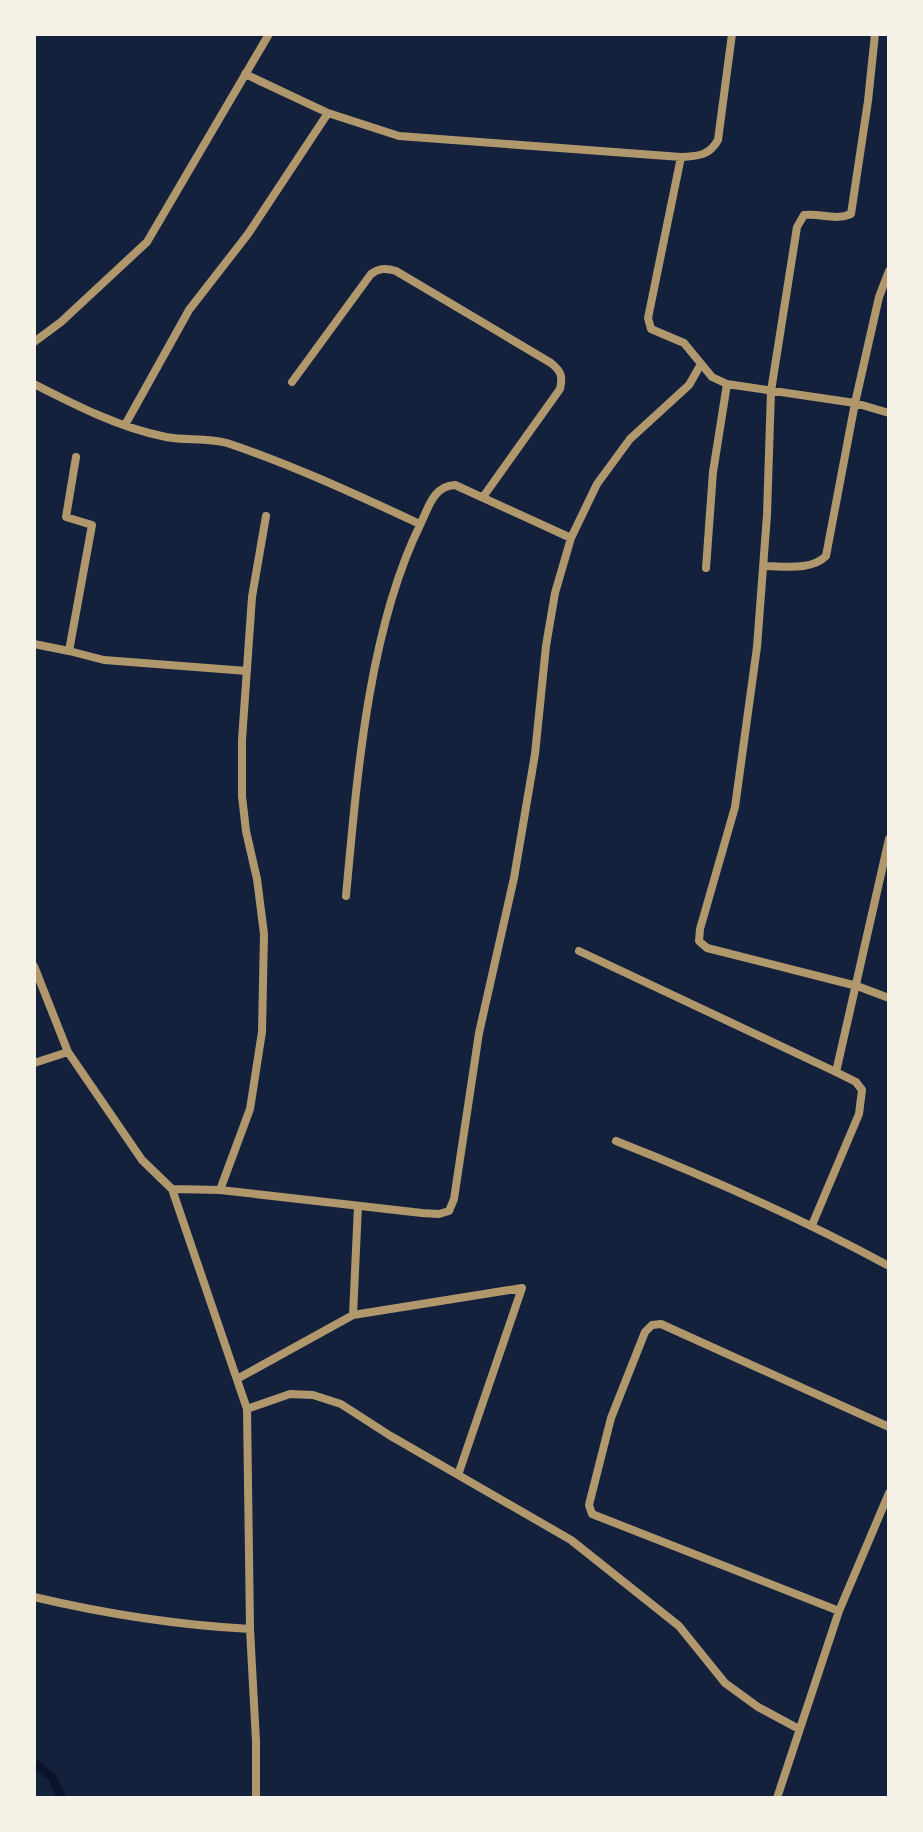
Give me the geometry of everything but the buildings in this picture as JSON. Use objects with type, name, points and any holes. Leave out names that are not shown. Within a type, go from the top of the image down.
[{"type":"street","points":[[34,342],[61,322],[147,242],[269,34]]},
{"type":"street","points":[[245,74],[328,113],[399,136],[681,157],[704,155],[712,150],[718,140],[732,34]]},
{"type":"street","points":[[875,34],[851,214],[840,219],[817,213],[804,215],[797,227],[771,391],[764,566],[757,647],[735,807],[699,941],[707,948],[857,986],[889,998]]},
{"type":"street","points":[[125,425],[189,310],[248,234],[328,113]]},
{"type":"street","points":[[681,157],[648,318],[651,329],[684,343],[712,377],[727,384],[855,403],[889,413]]},
{"type":"street","points":[[292,382],[377,269],[396,271],[551,363],[560,371],[560,389],[483,497]]},
{"type":"street","points":[[764,566],[809,566],[819,564],[826,556],[855,403],[879,297],[889,271]]},
{"type":"street","points":[[172,1189],[220,1190],[439,1214],[449,1211],[454,1199],[479,1033],[514,878],[535,754],[555,593],[571,538],[597,484],[630,439],[689,385],[701,364]]},
{"type":"street","points":[[34,384],[125,425],[165,437],[223,442],[336,486],[420,524]]},
{"type":"street","points":[[706,568],[713,472],[727,384]]},
{"type":"street","points":[[69,651],[92,525],[66,517],[76,457]]},
{"type":"street","points":[[346,896],[355,798],[378,654],[393,594],[420,524],[436,493],[444,486],[455,485],[571,538]]},
{"type":"street","points":[[220,1190],[250,1109],[262,1032],[264,934],[242,796],[252,597],[266,516]]},
{"type":"street","points":[[34,644],[104,660],[247,671]]},
{"type":"street","points":[[836,1072],[889,839]]},
{"type":"street","points":[[579,951],[856,1082],[862,1090],[862,1103],[812,1225]]},
{"type":"street","points":[[34,966],[68,1052],[142,1160],[172,1189],[247,1409],[256,1798]]},
{"type":"street","points":[[34,1063],[68,1052]]},
{"type":"street","points":[[616,1141],[705,1176],[812,1225],[889,1266]]},
{"type":"street","points":[[353,1315],[358,1206]]},
{"type":"street","points":[[237,1379],[353,1315],[522,1288],[458,1475]]},
{"type":"street","points":[[839,1611],[592,1514],[589,1505],[611,1418],[645,1332],[652,1325],[661,1324],[889,1427]]},
{"type":"street","points":[[247,1409],[290,1394],[313,1395],[341,1404],[571,1540],[679,1626],[725,1683],[758,1707],[799,1729]]},
{"type":"street","points":[[777,1798],[839,1611],[889,1493]]},
{"type":"street","points":[[34,1597],[129,1618],[250,1629]]},
{"type":"waterway","points":[[34,1763],[52,1777],[62,1798]]}]
